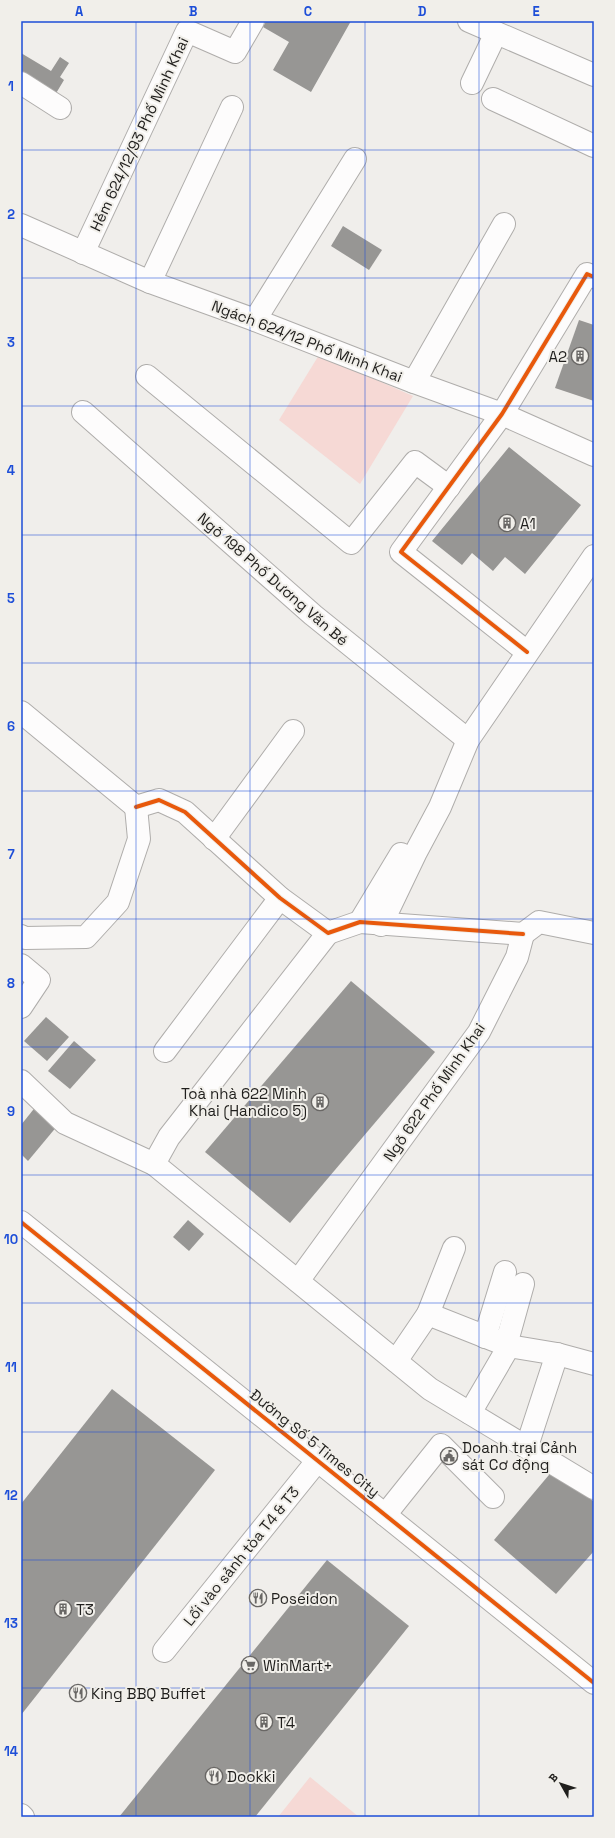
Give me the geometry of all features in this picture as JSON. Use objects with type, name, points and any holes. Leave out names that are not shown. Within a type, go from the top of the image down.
[{"type":"street","name":"Hẻm 624/12/93 Phố Minh Khai","points":[[83,253],[187,31],[235,52],[254,21]]},
{"type":"street","points":[[469,21],[594,75]]},
{"type":"street","points":[[472,83],[496,33]]},
{"type":"street","points":[[21,83],[60,108]]},
{"type":"street","points":[[493,99],[594,146]]},
{"type":"street","points":[[150,282],[232,107]]},
{"type":"street","points":[[256,320],[355,158]]},
{"type":"street","points":[[414,382],[504,224]]},
{"type":"street","name":"Ngách 624/12 Phố Minh Khai","points":[[21,225],[150,282],[256,320],[414,382],[502,414],[594,455]]},
{"type":"street","points":[[527,652],[401,552],[502,414],[587,274],[594,277]]},
{"type":"street","points":[[147,376],[351,543],[415,462],[449,487]]},
{"type":"street","name":"Ngõ 198 Phố Dương Văn Bé","points":[[84,412],[313,615],[468,740]]},
{"type":"street","points":[[371,923],[416,852],[440,807],[468,740],[594,556]]},
{"type":"street","points":[[21,712],[136,807],[139,839],[118,902],[86,937],[25,938],[21,936]]},
{"type":"street","points":[[214,839],[293,731]]},
{"type":"street","points":[[136,807],[159,800],[184,812],[280,898],[328,933]]},
{"type":"street","points":[[371,923],[412,836]]},
{"type":"street","points":[[165,1051],[280,898]]},
{"type":"street","points":[[154,1164],[169,1136],[328,933],[371,923],[523,934],[539,922],[594,933]]},
{"type":"street","name":"Ngõ 622 Phố Minh Khai","points":[[298,1281],[479,1032],[517,957],[523,934]]},
{"type":"street","points":[[21,965],[40,980],[21,1007]]},
{"type":"street","points":[[21,1081],[65,1123],[154,1164],[430,1389],[527,1446],[594,1488]]},
{"type":"street","name":"Đường Số 5 Times City","points":[[21,1222],[594,1683]]},
{"type":"street","points":[[396,1361],[428,1314],[454,1248]]},
{"type":"street","points":[[485,1337],[505,1272]]},
{"type":"street","points":[[470,1413],[507,1346],[523,1284]]},
{"type":"street","points":[[428,1314],[507,1346],[557,1354],[594,1364]]},
{"type":"street","points":[[527,1446],[557,1354]]},
{"type":"street","points":[[385,1515],[441,1445],[493,1497]]},
{"type":"street","name":"Lối vào sảnh tòa T4 & T3","points":[[164,1651],[318,1460]]},
{"type":"shaded area","points":[[319,355],[413,396],[360,484],[279,420]]},
{"type":"shaded area","points":[[310,1777],[359,1817],[278,1817]]},
{"type":"building","points":[[266,21],[351,21],[311,92],[273,70],[289,42],[263,27]]},
{"type":"building","points":[[21,53],[51,71],[60,57],[69,63],[60,77],[64,80],[55,95],[21,74]]},
{"type":"building","points":[[343,226],[382,250],[369,270],[331,246]]},
{"type":"building","name":"A2","points":[[579,320],[594,325],[594,401],[555,388]]},
{"type":"building","name":"A1","points":[[509,447],[581,505],[525,574],[505,557],[493,571],[472,553],[462,565],[432,541]]},
{"type":"building","name":"Toà nhà 622 Minh Khai (Handico 5)","points":[[351,981],[435,1052],[290,1223],[205,1152]]},
{"type":"building","points":[[46,1017],[69,1037],[47,1061],[24,1041]]},
{"type":"building","points":[[74,1041],[96,1060],[70,1089],[48,1071]]},
{"type":"building","points":[[37,1105],[58,1125],[28,1161],[21,1154],[21,1125]]},
{"type":"building","points":[[188,1220],[204,1234],[189,1251],[173,1237]]},
{"type":"building","name":"T3","points":[[112,1389],[215,1470],[21,1715],[21,1504]]},
{"type":"building","points":[[554,1469],[594,1502],[594,1551],[556,1594],[494,1540]]},
{"type":"building","name":"T4","points":[[327,1560],[409,1626],[255,1817],[119,1817]]},
{"type":"cycle path","points":[[527,652],[401,552],[502,414],[587,274],[594,277]]},
{"type":"cycle path","points":[[136,807],[159,800],[185,812],[280,898],[328,933],[360,922],[523,934]]},
{"type":"cycle path","points":[[21,1222],[594,1683]]},
{"type":"place","name":"A2","points":[[580,356]]},
{"type":"place","name":"A1","points":[[507,523]]},
{"type":"place","name":"Toà nhà 622 Minh Khai (Handico 5)","points":[[320,1102]]},
{"type":"place","name":"Doanh trại Cảnh sát Cơ động","points":[[449,1456]]},
{"type":"place","name":"Poseidon","points":[[258,1598]]},
{"type":"place","name":"T3","points":[[63,1609]]},
{"type":"place","name":"WinMart+","points":[[250,1665]]},
{"type":"place","name":"King BBQ Buffet","points":[[78,1693]]},
{"type":"place","name":"T4","points":[[264,1722]]},
{"type":"place","name":"Dookki","points":[[214,1776]]}]
